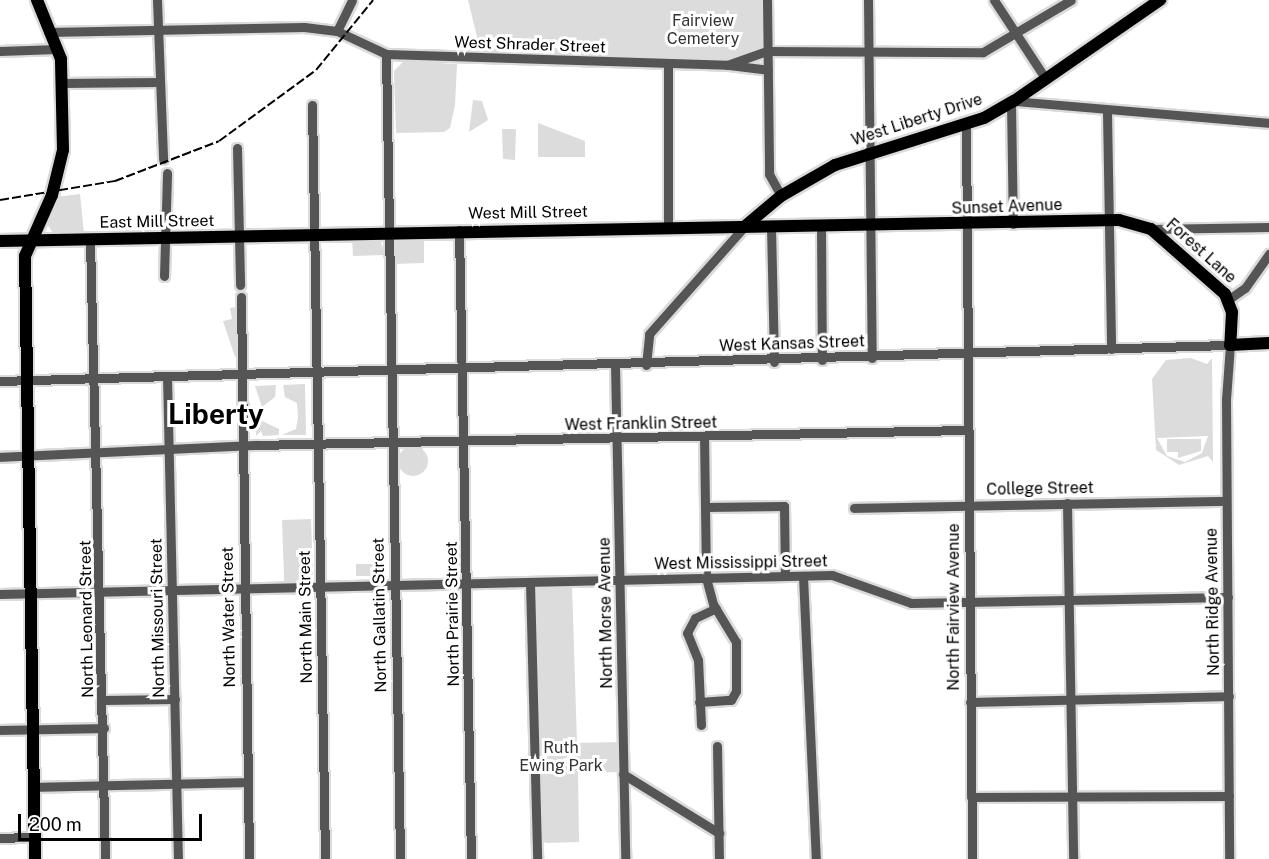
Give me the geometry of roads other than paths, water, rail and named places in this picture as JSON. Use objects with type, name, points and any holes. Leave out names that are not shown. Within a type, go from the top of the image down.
[{"type":"main road","points":[[35,859],[27,380],[28,241],[41,215],[63,150],[62,83],[57,49],[48,32],[37,0]]},
{"type":"main road","name":"West Liberty Drive","points":[[744,227],[781,196],[835,165],[966,123],[1012,102],[1160,0]]},
{"type":"main road","points":[[41,215],[46,231],[60,240]]},
{"type":"main road","name":"Sunset Avenue","points":[[744,227],[871,228],[1110,220],[1151,229]]},
{"type":"main road","name":"West Mill Street","points":[[314,232],[744,227]]},
{"type":"main road","name":"Forest Lane","points":[[1151,229],[1229,299]]},
{"type":"main road","name":"East Mill Street","points":[[0,241],[166,239],[314,232]]},
{"type":"main road","points":[[1229,299],[1230,345]]},
{"type":"main road","name":"West Kansas Street","points":[[1230,345],[1269,343]]},
{"type":"street","points":[[157,0],[163,159]]},
{"type":"street","points":[[48,32],[337,31],[352,0]]},
{"type":"street","points":[[766,0],[769,174],[781,196]]},
{"type":"street","points":[[868,0],[872,358]]},
{"type":"street","points":[[994,0],[1045,78]]},
{"type":"street","name":"West Shrader Street","points":[[727,65],[767,51],[974,54],[1017,36],[1071,0]]},
{"type":"street","name":"West Shrader Street","points":[[337,31],[386,54],[668,65],[727,65],[768,70]]},
{"type":"street","points":[[0,51],[57,49]]},
{"type":"street","name":"North Gallatin Street","points":[[386,54],[400,859]]},
{"type":"street","points":[[668,65],[668,228]]},
{"type":"street","points":[[62,83],[159,82]]},
{"type":"street","points":[[1013,224],[1012,102],[1107,112],[1269,123]]},
{"type":"street","name":"North Main Street","points":[[312,105],[325,859]]},
{"type":"street","points":[[1107,112],[1111,349]]},
{"type":"street","name":"North Fairview Avenue","points":[[966,123],[966,430],[971,604],[972,859]]},
{"type":"street","points":[[237,148],[240,285]]},
{"type":"street","points":[[164,276],[167,173]]},
{"type":"street","points":[[646,365],[649,334],[744,227]]},
{"type":"street","points":[[771,227],[774,362]]},
{"type":"street","name":"Sunset Avenue","points":[[1151,229],[1269,227]]},
{"type":"street","points":[[821,228],[822,360]]},
{"type":"street","name":"North Prairie Street","points":[[459,230],[468,584],[471,859]]},
{"type":"street","name":"North Leonard Street","points":[[90,240],[102,591],[105,859]]},
{"type":"street","points":[[1229,299],[1245,288],[1269,254]]},
{"type":"street","name":"North Water Street","points":[[241,297],[249,859]]},
{"type":"street","name":"West Kansas Street","points":[[0,381],[774,362],[1230,345]]},
{"type":"street","name":"North Ridge Avenue","points":[[1229,859],[1226,501],[1230,345]]},
{"type":"street","name":"North Morse Avenue","points":[[615,366],[625,859]]},
{"type":"street","name":"North Missouri Street","points":[[167,376],[178,859]]},
{"type":"street","name":"West Franklin Street","points":[[0,457],[244,448],[705,439],[966,430]]},
{"type":"street","points":[[699,702],[731,700],[736,691],[736,642],[716,608],[706,578],[705,439]]},
{"type":"street","name":"College Street","points":[[854,508],[1226,501]]},
{"type":"street","points":[[1067,503],[1071,601],[1072,859]]},
{"type":"street","points":[[706,507],[784,506],[785,576]]},
{"type":"street","points":[[803,576],[816,859]]},
{"type":"street","name":"West Mississippi Street","points":[[0,594],[803,576],[858,581],[904,602],[971,604],[1228,597]]},
{"type":"street","points":[[530,583],[537,859]]},
{"type":"street","points":[[701,725],[698,660],[687,633],[695,618],[716,608]]},
{"type":"street","points":[[970,702],[1229,696]]},
{"type":"street","points":[[104,700],[175,699]]},
{"type":"street","points":[[0,730],[104,728]]},
{"type":"street","points":[[717,746],[719,859]]},
{"type":"street","points":[[623,774],[718,833]]},
{"type":"street","points":[[34,787],[247,782]]},
{"type":"street","points":[[971,797],[1229,796]]},
{"type":"street","points":[[0,838],[34,837]]},
{"type":"railway","points":[[0,200],[115,181],[219,141],[316,70],[373,0]]},
{"type":"district","name":"Liberty","points":[[216,414]]},
{"type":"park label","name":"Fairview Cemetery","points":[[703,30]]},
{"type":"park label","name":"Ruth Ewing Park","points":[[561,757]]}]
